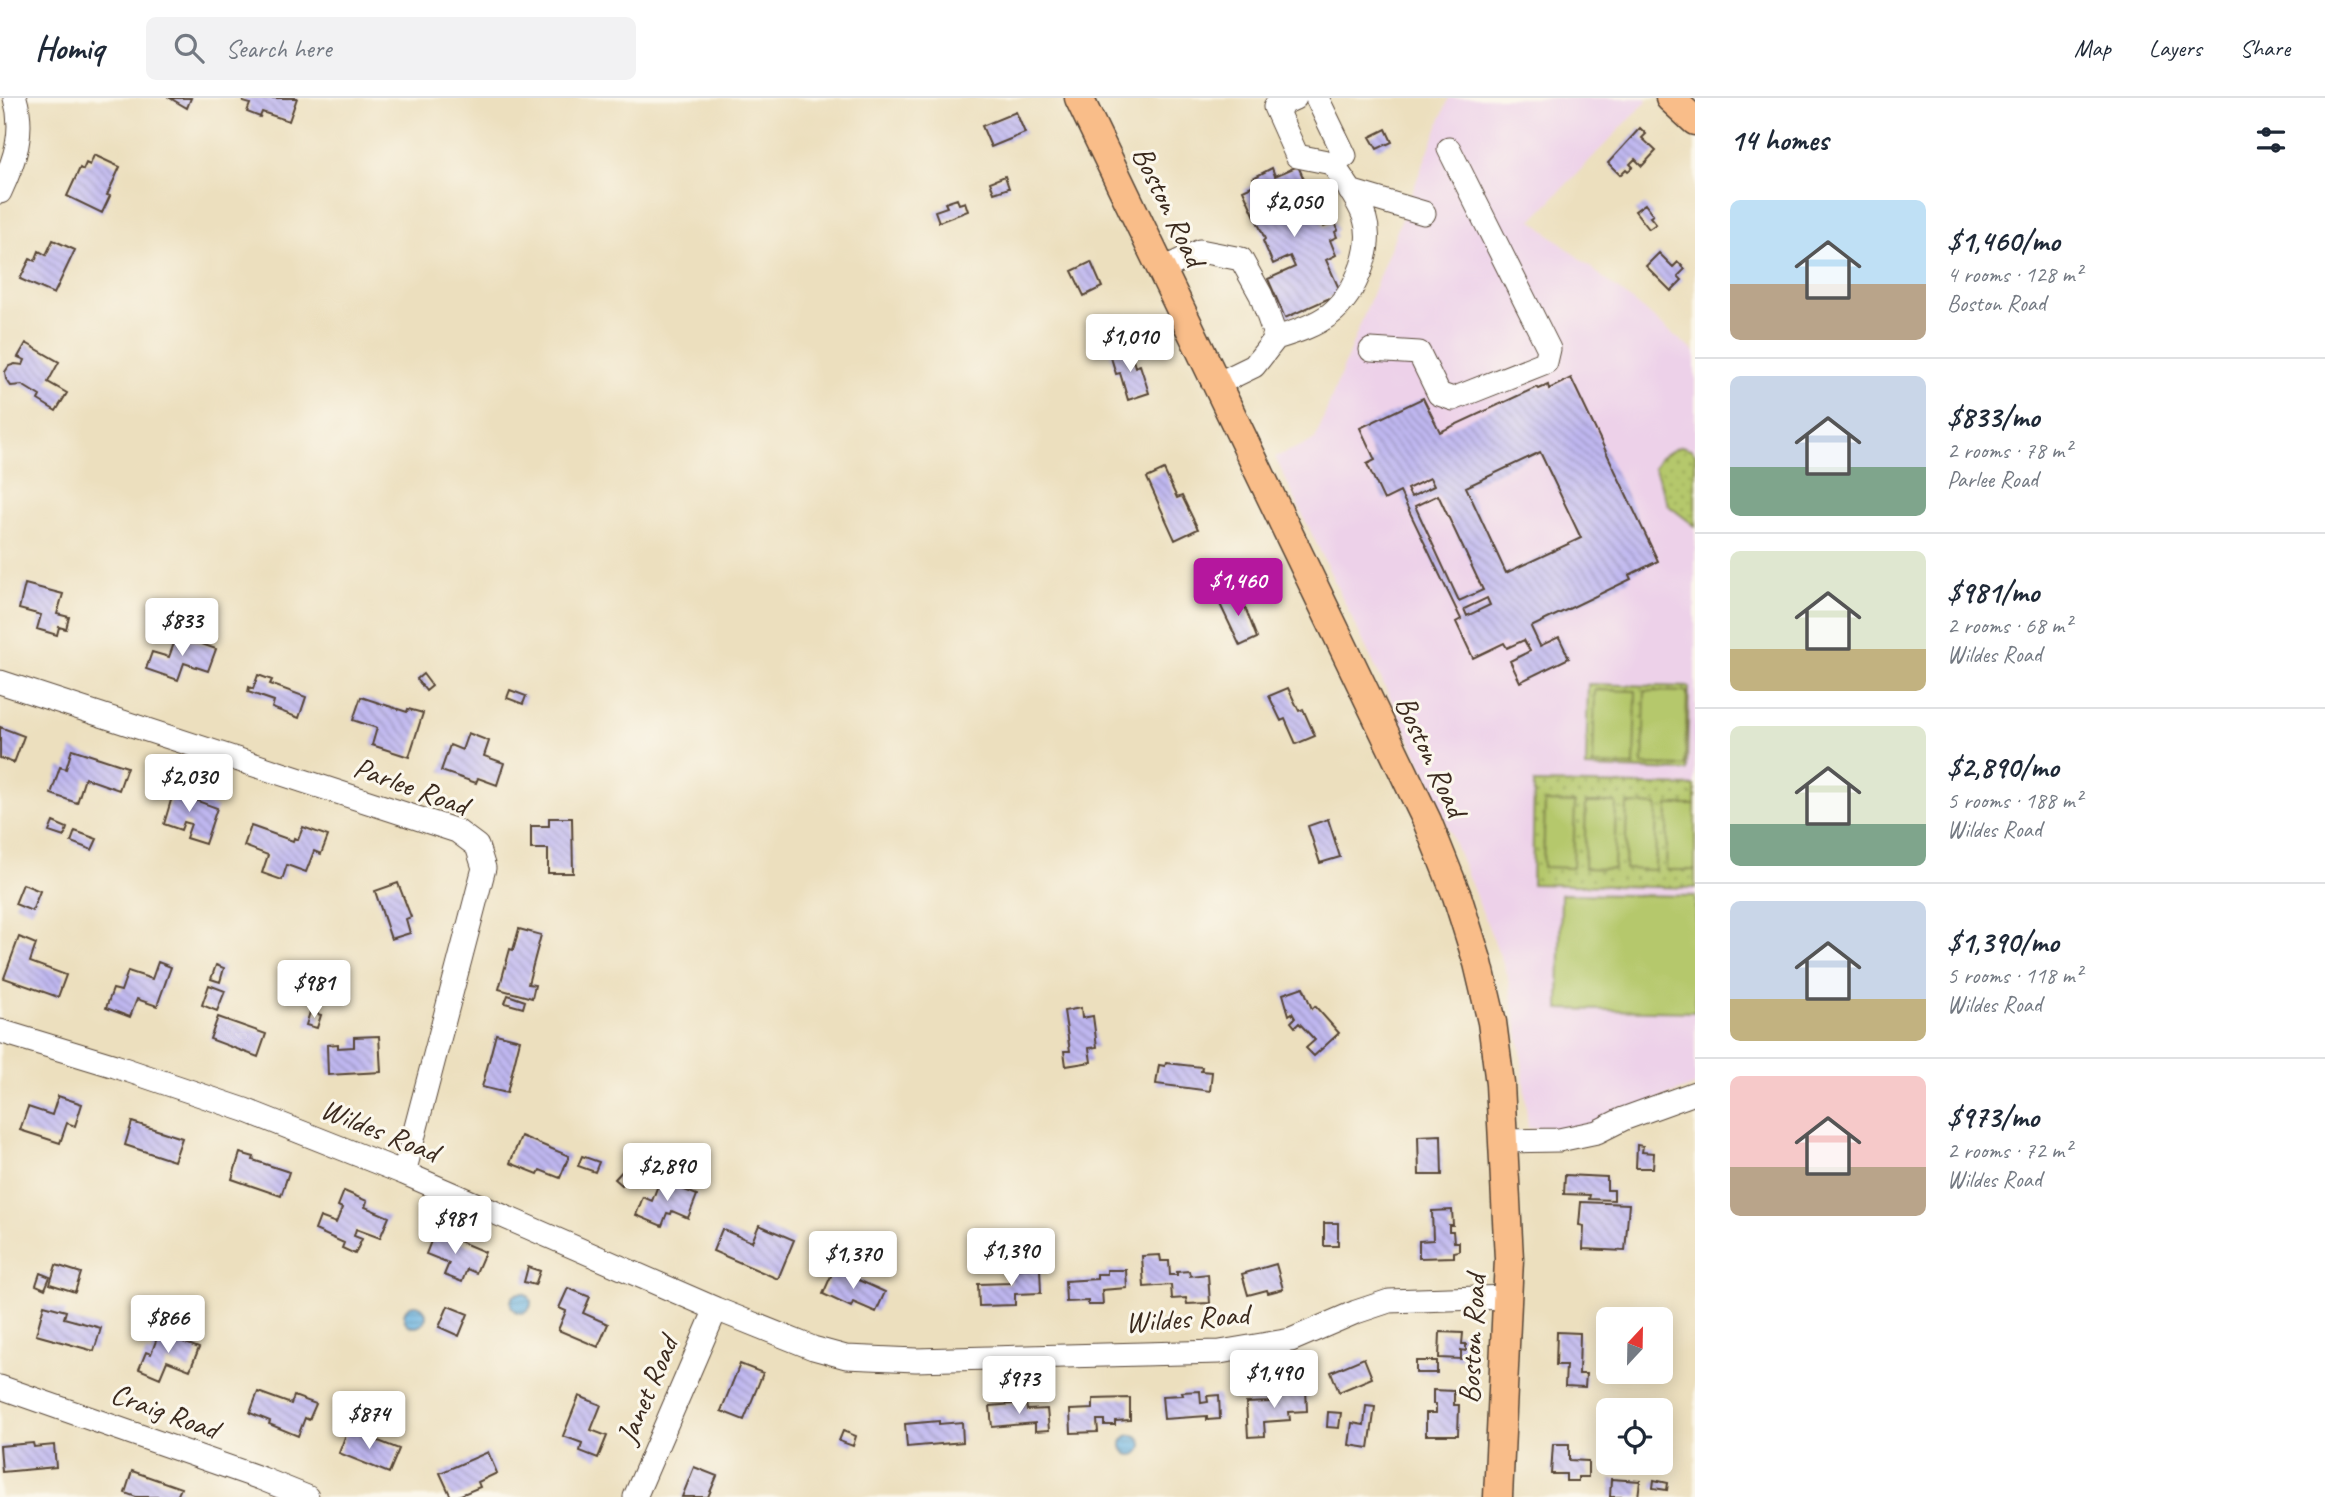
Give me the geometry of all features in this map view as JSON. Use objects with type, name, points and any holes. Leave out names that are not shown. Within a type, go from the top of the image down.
[{"type":"main road","name":"Boston Road","points":[[1079,98],[1427,821],[1457,896],[1478,963],[1492,1022],[1500,1084],[1509,1259],[1498,1497]]},
{"type":"main road","points":[[1670,98],[1695,121]]},
{"type":"street","points":[[0,192],[17,146],[21,119],[15,98]]},
{"type":"street","points":[[1295,98],[1275,107],[1297,156],[1332,163],[1345,156],[1317,98]]},
{"type":"street","points":[[1371,350],[1419,353],[1439,394],[1453,399],[1546,362],[1549,349],[1449,149]]},
{"type":"street","points":[[1217,384],[1254,366],[1276,338],[1305,329],[1335,312],[1353,290],[1368,248],[1365,219],[1332,163]]},
{"type":"street","points":[[1350,191],[1424,214]]},
{"type":"street","points":[[1163,269],[1200,251],[1241,259],[1261,295],[1276,338]]},
{"type":"street","name":"Parlee Road","points":[[0,682],[457,831],[477,846],[484,868],[404,1173]]},
{"type":"street","name":"Wildes Road","points":[[0,1031],[245,1110],[404,1173],[813,1348],[846,1357],[916,1360],[1220,1352],[1291,1340],[1389,1301],[1508,1297]]},
{"type":"street","points":[[1503,1141],[1559,1140],[1597,1132],[1623,1119],[1695,1093]]},
{"type":"street","name":"Janet Road","points":[[635,1497],[716,1308]]},
{"type":"street","name":"Craig Road","points":[[0,1387],[307,1497]]},
{"type":"shaded area","points":[[1449,98],[1648,100],[1532,220],[1695,352],[1695,1085],[1575,1131],[1528,1128],[1521,1050],[1507,973],[1427,775],[1275,457],[1315,440]]},
{"type":"green space","points":[[1681,446],[1691,449],[1695,454],[1695,526],[1669,506],[1654,467],[1660,457]]},
{"type":"green space","points":[[1588,684],[1689,687],[1687,771],[1586,768]]},
{"type":"green space","points":[[1595,690],[1636,691],[1634,766],[1593,765]]},
{"type":"green space","points":[[1645,691],[1687,692],[1685,766],[1643,765]]},
{"type":"green space","points":[[1534,783],[1695,786],[1695,888],[1532,884]]},
{"type":"green space","points":[[1545,802],[1575,803],[1573,868],[1543,867]]},
{"type":"green space","points":[[1586,803],[1616,803],[1614,869],[1584,868]]},
{"type":"green space","points":[[1627,804],[1657,805],[1655,870],[1625,869]]},
{"type":"green space","points":[[1668,805],[1695,805],[1695,870],[1666,870]]},
{"type":"green space","points":[[1561,894],[1695,896],[1695,1012],[1559,1009]]},
{"type":"water","points":[[521,1293],[528,1296],[531,1303],[528,1310],[521,1313],[514,1310],[511,1303],[514,1296]]},
{"type":"water","points":[[415,1305],[423,1308],[426,1316],[423,1324],[415,1327],[407,1324],[404,1316],[407,1308]]},
{"type":"water","points":[[1132,1435],[1139,1438],[1142,1445],[1139,1452],[1132,1455],[1125,1452],[1122,1445],[1125,1438]]},
{"type":"building","points":[[170,98],[191,98],[187,108]]},
{"type":"building","points":[[244,98],[297,98],[289,121],[262,112],[260,117],[247,112],[250,104],[243,102]]},
{"type":"building","points":[[1016,112],[1025,133],[991,147],[982,126]]},
{"type":"building","points":[[1640,128],[1646,134],[1642,138],[1656,151],[1642,166],[1635,159],[1630,164],[1633,167],[1620,175],[1608,163]]},
{"type":"building","points":[[1386,129],[1392,142],[1377,149],[1370,137]]},
{"type":"building","points":[[94,155],[120,167],[102,213],[67,196],[80,168],[83,170],[86,163],[90,165]]},
{"type":"building","points":[[1298,166],[1320,216],[1328,213],[1330,218],[1322,221],[1324,227],[1335,222],[1338,230],[1335,232],[1337,237],[1330,240],[1336,255],[1326,260],[1341,293],[1285,318],[1268,279],[1295,267],[1290,256],[1273,264],[1243,190],[1256,184],[1253,178],[1272,168],[1275,176]]},
{"type":"building","points":[[1005,176],[1009,188],[994,193],[990,182]]},
{"type":"building","points":[[957,199],[959,204],[965,202],[968,211],[939,222],[935,211],[947,207],[945,203]]},
{"type":"building","points":[[1645,204],[1656,224],[1649,229],[1635,211]]},
{"type":"building","points":[[53,240],[75,250],[54,294],[20,279],[30,259],[35,261],[39,251],[46,255]]},
{"type":"building","points":[[1659,253],[1673,267],[1678,262],[1685,269],[1678,276],[1682,280],[1671,291],[1646,266]]},
{"type":"building","points":[[1091,262],[1102,287],[1084,296],[1072,271]]},
{"type":"building","points":[[26,343],[59,362],[48,382],[67,393],[56,411],[38,400],[40,396],[22,385],[11,386],[6,379],[5,372],[9,366],[23,365],[25,360],[18,357]]},
{"type":"building","points":[[1130,349],[1135,367],[1140,365],[1149,393],[1128,400],[1120,373],[1116,374],[1110,354]]},
{"type":"building","points":[[1571,378],[1658,561],[1629,575],[1631,579],[1531,627],[1540,646],[1559,637],[1569,658],[1520,682],[1510,661],[1530,651],[1524,640],[1507,648],[1504,643],[1473,658],[1456,622],[1461,619],[1400,492],[1384,500],[1367,464],[1375,460],[1360,428],[1423,398],[1440,432],[1537,387],[1539,389],[1548,385],[1549,389]],"holes":[[[1540,452],[1581,538],[1506,573],[1466,487]],[[1430,478],[1434,486],[1411,497],[1407,489]],[[1438,495],[1483,590],[1459,601],[1415,506]],[[1487,598],[1490,605],[1467,616],[1464,609]]]},
{"type":"building","points":[[1164,470],[1177,498],[1182,496],[1198,529],[1175,540],[1147,478]]},
{"type":"building","points":[[25,584],[63,594],[57,614],[69,617],[66,629],[59,627],[57,635],[37,629],[41,615],[19,609]]},
{"type":"building","points":[[1239,592],[1257,638],[1240,646],[1218,600]]},
{"type":"building","points":[[177,635],[216,649],[208,671],[184,663],[178,680],[146,669],[152,652],[169,657]]},
{"type":"building","points":[[423,674],[432,686],[426,691],[417,679]]},
{"type":"building","points":[[258,675],[272,680],[270,684],[306,697],[299,718],[272,708],[274,701],[248,692],[249,687],[253,689]]},
{"type":"building","points":[[1288,688],[1299,711],[1303,709],[1315,736],[1296,744],[1285,719],[1281,721],[1269,696]]},
{"type":"building","points":[[510,690],[526,696],[523,704],[507,698]]},
{"type":"building","points":[[361,697],[407,712],[408,709],[423,713],[409,757],[372,745],[377,728],[353,720]]},
{"type":"building","points":[[0,727],[24,736],[14,763],[0,758]]},
{"type":"building","points":[[468,733],[489,741],[484,756],[504,763],[497,785],[478,778],[476,783],[441,771],[450,745],[462,750]]},
{"type":"building","points":[[72,749],[127,767],[119,790],[85,778],[77,803],[51,794],[60,767],[66,769]]},
{"type":"building","points":[[170,784],[195,792],[192,799],[217,808],[205,844],[186,838],[191,824],[184,822],[181,830],[164,824],[172,797],[166,795]]},
{"type":"building","points":[[549,818],[572,818],[573,873],[548,873],[548,849],[531,849],[531,826],[549,826]]},
{"type":"building","points":[[1328,819],[1340,857],[1320,863],[1308,826]]},
{"type":"building","points":[[53,822],[67,828],[64,837],[49,832]]},
{"type":"building","points":[[251,826],[293,841],[294,838],[298,840],[303,827],[328,836],[321,854],[314,851],[306,872],[287,865],[282,880],[262,873],[268,855],[244,846]]},
{"type":"building","points":[[75,831],[97,839],[92,850],[71,842]]},
{"type":"building","points":[[398,883],[411,917],[406,919],[410,933],[391,939],[375,891]]},
{"type":"building","points":[[23,884],[40,891],[32,911],[15,904]]},
{"type":"building","points":[[519,929],[541,935],[528,984],[535,985],[532,998],[499,989],[510,949],[513,950]]},
{"type":"building","points":[[19,937],[36,944],[30,962],[66,975],[58,997],[4,978]]},
{"type":"building","points":[[158,962],[171,967],[157,1006],[137,999],[130,1017],[106,1008],[113,989],[121,991],[128,971],[152,979]]},
{"type":"building","points":[[216,965],[224,968],[220,982],[211,979]]},
{"type":"building","points":[[209,985],[225,991],[217,1011],[202,1005]]},
{"type":"building","points":[[1303,987],[1312,1009],[1315,1006],[1339,1033],[1314,1056],[1306,1048],[1315,1040],[1299,1023],[1295,1027],[1291,1022],[1295,1018],[1292,1013],[1289,1015],[1283,994]]},
{"type":"building","points":[[508,995],[525,1001],[523,1008],[505,1003]]},
{"type":"building","points":[[1081,1008],[1082,1018],[1093,1016],[1097,1047],[1089,1048],[1091,1062],[1066,1066],[1064,1051],[1070,1051],[1064,1011]]},
{"type":"building","points":[[310,1012],[321,1015],[317,1028],[306,1025]]},
{"type":"building","points":[[218,1017],[266,1034],[258,1057],[210,1039]]},
{"type":"building","points":[[496,1034],[520,1040],[507,1093],[482,1087]]},
{"type":"building","points":[[379,1036],[381,1072],[328,1075],[327,1045],[338,1044],[338,1048],[354,1047],[354,1037]]},
{"type":"building","points":[[1166,1063],[1202,1067],[1201,1071],[1212,1072],[1210,1091],[1156,1084],[1159,1065],[1165,1066]]},
{"type":"building","points":[[58,1096],[82,1104],[75,1126],[67,1123],[60,1143],[20,1130],[28,1107],[52,1115]]},
{"type":"building","points":[[132,1122],[182,1138],[174,1161],[125,1145]]},
{"type":"building","points":[[1441,1135],[1442,1175],[1419,1175],[1418,1136]]},
{"type":"building","points":[[521,1136],[569,1156],[560,1178],[540,1170],[538,1174],[510,1163]]},
{"type":"building","points":[[1637,1145],[1643,1146],[1642,1152],[1654,1153],[1653,1168],[1636,1168]]},
{"type":"building","points":[[240,1153],[289,1172],[281,1196],[232,1179]]},
{"type":"building","points":[[582,1156],[599,1162],[595,1172],[578,1166]]},
{"type":"building","points":[[627,1166],[633,1172],[622,1185],[615,1179]]},
{"type":"building","points":[[1565,1175],[1607,1177],[1607,1190],[1614,1190],[1614,1200],[1589,1199],[1590,1195],[1564,1194]]},
{"type":"building","points":[[660,1180],[697,1195],[688,1218],[672,1211],[671,1214],[667,1213],[662,1226],[636,1215],[643,1197],[652,1201]]},
{"type":"building","points":[[344,1191],[367,1201],[365,1207],[389,1217],[380,1238],[356,1229],[354,1236],[362,1239],[355,1254],[342,1248],[344,1243],[315,1230],[320,1217],[336,1223],[342,1208],[338,1206]]},
{"type":"building","points":[[1581,1202],[1629,1204],[1625,1251],[1583,1249],[1584,1226],[1579,1225]]},
{"type":"building","points":[[1452,1210],[1453,1225],[1449,1225],[1449,1231],[1453,1231],[1454,1242],[1459,1242],[1459,1251],[1454,1252],[1454,1257],[1419,1258],[1419,1241],[1433,1240],[1432,1211]]},
{"type":"building","points":[[1324,1223],[1338,1223],[1338,1246],[1324,1246]]},
{"type":"building","points":[[759,1225],[794,1240],[778,1279],[713,1251],[722,1229],[752,1242]]},
{"type":"building","points":[[435,1231],[485,1252],[476,1273],[467,1269],[462,1282],[444,1275],[449,1263],[426,1254]]},
{"type":"building","points":[[1160,1255],[1161,1261],[1169,1261],[1170,1275],[1189,1271],[1190,1276],[1208,1274],[1210,1303],[1187,1304],[1186,1298],[1172,1299],[1171,1285],[1144,1287],[1142,1256]]},
{"type":"building","points":[[1276,1264],[1283,1289],[1248,1295],[1242,1274]]},
{"type":"building","points":[[56,1265],[81,1273],[75,1292],[50,1284]]},
{"type":"building","points":[[528,1267],[540,1271],[535,1285],[524,1282]]},
{"type":"building","points":[[1040,1268],[1041,1293],[1015,1294],[1015,1305],[979,1306],[978,1284],[1011,1283],[1010,1269]]},
{"type":"building","points":[[834,1269],[885,1292],[876,1312],[853,1302],[851,1307],[823,1294]]},
{"type":"building","points":[[1107,1270],[1126,1270],[1127,1288],[1102,1290],[1103,1305],[1088,1305],[1088,1301],[1066,1302],[1065,1281],[1097,1279],[1097,1274],[1107,1274]]},
{"type":"building","points":[[40,1273],[50,1277],[45,1289],[36,1285]]},
{"type":"building","points":[[568,1288],[590,1297],[583,1313],[608,1324],[598,1347],[558,1330],[566,1311],[559,1308]]},
{"type":"building","points":[[44,1305],[66,1311],[64,1318],[101,1328],[94,1351],[36,1335]]},
{"type":"building","points":[[448,1306],[468,1314],[459,1336],[439,1327]]},
{"type":"building","points":[[1440,1332],[1463,1333],[1462,1344],[1466,1344],[1466,1351],[1461,1350],[1461,1359],[1439,1358]]},
{"type":"building","points":[[1557,1332],[1580,1333],[1579,1374],[1586,1374],[1585,1387],[1565,1386],[1566,1365],[1556,1365]]},
{"type":"building","points":[[159,1333],[199,1348],[190,1370],[167,1361],[160,1378],[139,1369],[146,1352],[151,1354]]},
{"type":"building","points":[[1364,1358],[1372,1378],[1339,1392],[1331,1372]]},
{"type":"building","points":[[1416,1361],[1437,1361],[1437,1373],[1416,1373]]},
{"type":"building","points":[[740,1364],[763,1373],[744,1420],[721,1411]]},
{"type":"building","points":[[1306,1389],[1307,1411],[1289,1412],[1290,1420],[1264,1422],[1265,1436],[1248,1437],[1246,1403],[1269,1402],[1269,1392]]},
{"type":"building","points":[[1433,1390],[1454,1391],[1454,1405],[1459,1405],[1458,1435],[1426,1435],[1426,1413],[1436,1413]]},
{"type":"building","points":[[1200,1391],[1201,1403],[1208,1402],[1207,1396],[1219,1395],[1220,1419],[1207,1420],[1207,1416],[1164,1419],[1162,1396]]},
{"type":"building","points":[[258,1392],[291,1404],[294,1396],[316,1404],[309,1420],[305,1418],[298,1436],[250,1413]]},
{"type":"building","points":[[579,1396],[601,1405],[591,1430],[607,1436],[598,1458],[580,1451],[582,1443],[563,1436]]},
{"type":"building","points":[[1130,1398],[1130,1420],[1104,1425],[1104,1420],[1097,1420],[1098,1432],[1071,1433],[1070,1410],[1093,1409],[1093,1399]]},
{"type":"building","points":[[1026,1403],[1027,1410],[1047,1409],[1049,1430],[1035,1431],[1035,1423],[992,1427],[990,1406]]},
{"type":"building","points":[[1366,1406],[1375,1407],[1369,1448],[1349,1445],[1352,1423],[1364,1425]]},
{"type":"building","points":[[1328,1412],[1341,1413],[1339,1428],[1327,1427]]},
{"type":"building","points":[[939,1421],[939,1424],[962,1422],[963,1442],[907,1447],[905,1424]]},
{"type":"building","points":[[348,1429],[399,1449],[389,1473],[339,1453]]},
{"type":"building","points":[[843,1431],[856,1436],[853,1446],[839,1441]]},
{"type":"building","points":[[33,1443],[34,1447],[54,1445],[56,1467],[2,1472],[0,1446]]},
{"type":"building","points":[[1553,1444],[1569,1444],[1569,1460],[1588,1461],[1588,1477],[1578,1477],[1578,1481],[1566,1481],[1566,1474],[1551,1474]]},
{"type":"building","points":[[488,1452],[497,1473],[478,1482],[480,1487],[451,1497],[440,1473]]},
{"type":"building","points":[[694,1467],[717,1476],[708,1497],[682,1497]]},
{"type":"building","points":[[132,1471],[181,1488],[177,1497],[136,1497],[125,1493]]},
{"type":"building","points":[[1611,1479],[1640,1481],[1638,1497],[1610,1497]]},
{"type":"building","points":[[1654,1480],[1668,1483],[1667,1490],[1653,1488]]}]
